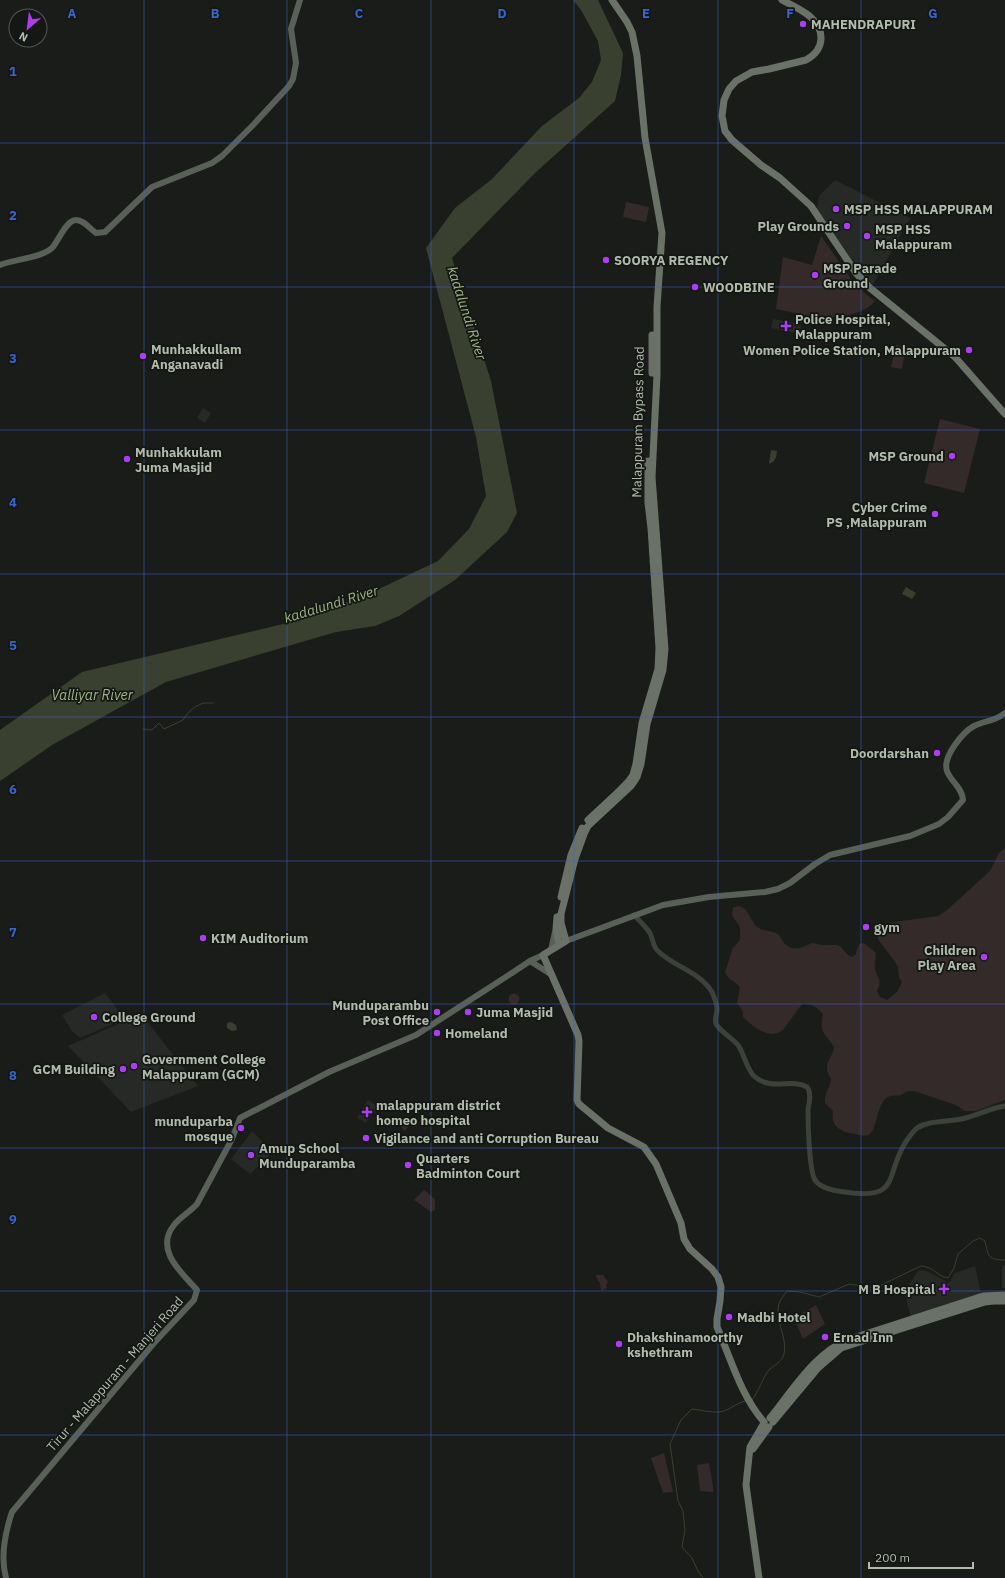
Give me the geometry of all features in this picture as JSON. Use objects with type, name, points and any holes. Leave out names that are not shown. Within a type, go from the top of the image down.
[{"type":"highway","name":"Malappuram Bypass Road","points":[[562,942],[556,919],[571,855],[585,823],[628,782],[633,775],[642,723],[658,669],[659,648],[647,477],[652,374],[652,310],[657,233],[641,137],[633,56],[624,24],[607,0]]},
{"type":"highway","name":"Malappuram Bypass Road","points":[[558,926],[575,859],[588,826],[631,786],[637,777],[641,764],[647,724],[663,670],[665,649],[652,477],[657,375],[657,307],[662,233],[645,138],[637,56],[632,32],[612,0]]},
{"type":"highway","points":[[782,0],[813,18],[818,24],[821,32],[819,49],[806,60],[752,72],[736,81],[729,89],[724,100],[722,116],[725,131],[732,140],[761,165],[785,182],[811,206],[856,273],[870,288],[955,357],[1005,414]]},
{"type":"highway","name":"Tirur - Malappuram - Manjeri Road","points":[[543,956],[562,942]]},
{"type":"highway","points":[[543,956],[553,976],[579,1041],[577,1100],[579,1104],[604,1125],[644,1147],[656,1164],[680,1223],[684,1239],[690,1249],[712,1269],[718,1277],[721,1287],[717,1319],[718,1327],[753,1409],[768,1422]]},
{"type":"highway","points":[[957,1308],[983,1296],[1005,1295]]},
{"type":"highway","points":[[760,1578],[746,1485],[747,1466],[750,1451],[753,1449],[768,1422],[819,1358],[835,1345],[858,1336],[957,1308],[988,1302],[1005,1301]]},
{"type":"main road","points":[[0,265],[24,259],[49,250],[64,229],[72,221],[76,220],[84,223],[96,233],[105,232],[152,187],[212,163],[231,148],[277,100],[293,79],[296,63],[291,28],[300,0]]},
{"type":"main road","name":"Tirur - Malappuram - Manjeri Road","points":[[562,942],[663,905],[709,897],[765,892],[778,889],[790,883],[815,864],[830,855],[910,836],[939,824],[948,818],[963,800],[961,791],[947,771],[946,762],[954,746],[974,726],[996,720],[1005,713]]},
{"type":"main road","points":[[551,950],[558,926],[574,938]]},
{"type":"main road","name":"Tirur - Malappuram - Manjeri Road","points":[[6,1578],[3,1567],[5,1534],[12,1512],[153,1344],[194,1300],[196,1290],[172,1262],[167,1246],[169,1236],[174,1226],[197,1204],[232,1139],[240,1118],[329,1072],[416,1035],[530,961],[543,956]]},
{"type":"main road","points":[[530,961],[553,976]]},
{"type":"street","points":[[634,915],[650,934],[658,952],[695,975],[711,992],[716,1002],[717,1008],[715,1022],[717,1026],[731,1037],[739,1047],[753,1076],[767,1083],[776,1085],[804,1084],[808,1087],[810,1094],[808,1112],[812,1170],[817,1183],[824,1187],[854,1193],[873,1193],[882,1190],[892,1178],[900,1152],[915,1129],[926,1124],[962,1119],[1005,1106]]},
{"type":"shaded area","name":"MSP HSS Malappuram","points":[[835,180],[910,218],[873,285],[858,271],[817,209],[819,196]]},
{"type":"shaded area","points":[[626,202],[649,207],[646,222],[623,217]]},
{"type":"shaded area","name":"MSP Parade Ground","points":[[821,236],[856,286],[875,301],[865,309],[853,314],[831,317],[798,314],[776,309],[783,257],[812,265]]},
{"type":"shaded area","name":"Police Hospital, Malappuram","points":[[773,319],[801,324],[800,334],[771,328]]},
{"type":"shaded area","points":[[896,345],[906,347],[902,369],[891,367]]},
{"type":"shaded area","points":[[203,408],[211,413],[205,423],[197,418]]},
{"type":"shaded area","name":"MSP Ground","points":[[940,419],[980,429],[964,493],[924,483]]},
{"type":"shaded area","points":[[1005,848],[1005,1100],[976,1111],[965,1111],[956,1105],[914,1091],[908,1091],[899,1096],[891,1096],[882,1103],[873,1130],[870,1134],[865,1136],[859,1135],[840,1129],[834,1122],[833,1111],[825,1103],[825,1097],[831,1079],[828,1074],[827,1066],[834,1047],[822,1030],[823,1014],[814,1006],[802,1004],[783,1030],[773,1034],[756,1028],[743,1017],[743,1011],[737,1003],[740,987],[728,977],[725,972],[733,948],[740,940],[740,929],[732,914],[733,908],[737,906],[747,911],[756,926],[777,933],[784,943],[791,948],[798,948],[812,943],[837,945],[852,957],[856,954],[859,944],[864,943],[876,953],[875,967],[880,981],[877,991],[880,997],[887,1000],[897,992],[902,982],[899,978],[898,967],[879,941],[877,935],[880,928],[887,923],[938,916],[947,910],[990,871],[999,853]]},
{"type":"shaded area","name":"College Ground","points":[[105,993],[125,1019],[80,1038],[72,1031],[62,1015]]},
{"type":"shaded area","points":[[512,994],[516,994],[518,995],[518,1003],[512,1004],[509,1001],[509,997]]},
{"type":"shaded area","name":"Government College Malappuram (GCM)","points":[[141,1014],[198,1086],[131,1112],[68,1046]]},
{"type":"shaded area","name":"malappuram district homeo hospital","points":[[368,1100],[377,1106],[366,1123],[357,1118]]},
{"type":"shaded area","points":[[402,1119],[409,1126],[405,1131],[397,1123]]},
{"type":"shaded area","name":"Amup School Munduparamba","points":[[252,1131],[273,1152],[250,1174],[231,1159]]},
{"type":"shaded area","points":[[424,1190],[435,1199],[435,1210],[431,1212],[414,1200]]},
{"type":"shaded area","points":[[1005,1265],[1005,1288],[1002,1288],[1002,1266]]},
{"type":"shaded area","name":"M B Hospital","points":[[975,1266],[981,1294],[911,1317],[906,1295],[909,1284],[919,1270],[927,1271],[949,1283],[955,1273]]},
{"type":"shaded area","points":[[596,1275],[603,1275],[608,1282],[606,1285],[607,1288],[601,1291],[600,1283]]},
{"type":"shaded area","points":[[816,1305],[825,1324],[803,1339],[794,1318]]},
{"type":"shaded area","points":[[664,1453],[673,1492],[663,1493],[651,1458]]},
{"type":"shaded area","points":[[709,1463],[714,1492],[700,1491],[697,1465]]},
{"type":"water","name":"Valliyar River","points":[[573,0],[598,0],[623,53],[621,75],[615,101],[535,173],[452,258],[491,381],[517,513],[507,532],[455,580],[399,616],[375,626],[336,632],[166,682],[52,745],[0,781],[0,730],[82,672],[287,623],[362,597],[438,561],[469,529],[486,496],[476,437],[426,248],[455,208],[492,179],[542,126],[579,98],[592,82],[601,60],[598,41],[581,10]]},
{"type":"water","points":[[771,450],[777,451],[777,453],[774,460],[769,464]]},
{"type":"water","points":[[906,587],[916,593],[912,599],[902,594]]},
{"type":"water","points":[[231,1022],[236,1025],[237,1030],[232,1031],[227,1028],[227,1023]]},
{"type":"waterway","points":[[143,729],[152,730],[159,723],[164,729],[183,720],[195,707],[203,703],[213,703]]},
{"type":"waterway","points":[[752,1400],[769,1370],[780,1361],[784,1354],[785,1348],[778,1310],[780,1301],[787,1291],[800,1292],[819,1297],[849,1284],[875,1288],[921,1266],[929,1268],[948,1278],[954,1268],[958,1254],[973,1241],[980,1238],[985,1241],[988,1254],[992,1258],[1005,1260]]},
{"type":"waterway","points":[[703,1578],[692,1558],[682,1547],[685,1530],[683,1511],[678,1501],[670,1444],[681,1420],[692,1409],[720,1412],[745,1401]]},
{"type":"place","name":"MAHENDRAPURI","points":[[803,24]]},
{"type":"place","name":"MSP HSS MALAPPURAM","points":[[836,209]]},
{"type":"place","name":"Play Grounds","points":[[847,226]]},
{"type":"place","name":"MSP HSS Malappuram","points":[[867,236]]},
{"type":"place","name":"SOORYA REGENCY","points":[[606,260]]},
{"type":"place","name":"MSP Parade Ground","points":[[815,275]]},
{"type":"place","name":"WOODBINE","points":[[695,287]]},
{"type":"place","name":"Police Hospital, Malappuram","points":[[786,326]]},
{"type":"place","name":"Women Police Station, Malappuram","points":[[969,350]]},
{"type":"place","name":"Munhakkullam Anganavadi","points":[[143,356]]},
{"type":"place","name":"MSP Ground","points":[[952,456]]},
{"type":"place","name":"Munhakkulam Juma Masjid","points":[[127,459]]},
{"type":"place","name":"Cyber Crime PS ,Malappuram","points":[[935,514]]},
{"type":"place","name":"Doordarshan","points":[[937,753]]},
{"type":"place","name":"gym","points":[[866,927]]},
{"type":"place","name":"KIM Auditorium","points":[[203,938]]},
{"type":"place","name":"Children Play Area","points":[[984,957]]},
{"type":"place","name":"Munduparambu Post Office","points":[[437,1012]]},
{"type":"place","name":"Juma Masjid","points":[[468,1012]]},
{"type":"place","name":"College Ground","points":[[94,1017]]},
{"type":"place","name":"Homeland","points":[[437,1033]]},
{"type":"place","name":"Government College Malappuram (GCM)","points":[[134,1066]]},
{"type":"place","name":"GCM Building","points":[[123,1069]]},
{"type":"place","name":"malappuram district homeo hospital","points":[[367,1112]]},
{"type":"place","name":"munduparba mosque","points":[[241,1128]]},
{"type":"place","name":"Vigilance and anti Corruption Bureau","points":[[366,1138]]},
{"type":"place","name":"Amup School Munduparamba","points":[[251,1155]]},
{"type":"place","name":"Quarters Badminton Court","points":[[408,1165]]},
{"type":"place","name":"M B Hospital","points":[[944,1289]]},
{"type":"place","name":"Madbi Hotel","points":[[729,1317]]},
{"type":"place","name":"Ernad Inn","points":[[825,1337]]},
{"type":"place","name":"Dhakshinamoorthy kshethram","points":[[619,1344]]},
{"type":"water label","name":"kadalundi River","points":[[467,313]]},
{"type":"water label","name":"kadalundi River","points":[[331,604]]}]
